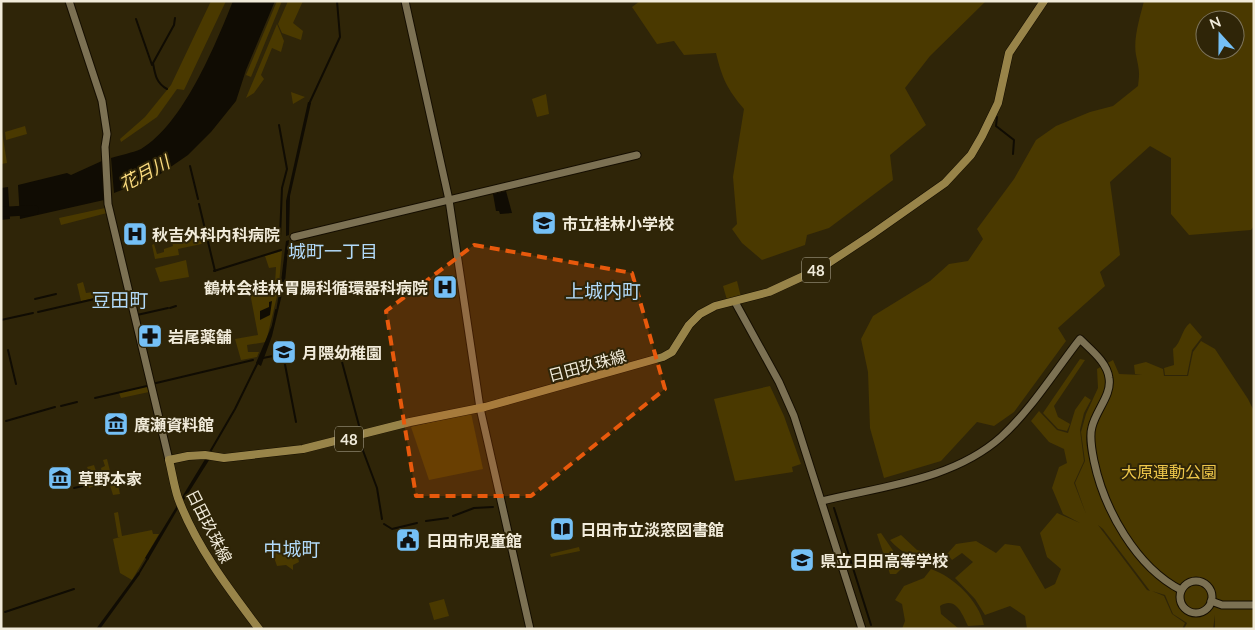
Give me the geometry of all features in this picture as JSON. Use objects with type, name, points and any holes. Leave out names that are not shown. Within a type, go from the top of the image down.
[{"type":"main road","name":"日田玖珠線","points":[[259,629],[209,560],[180,501],[169,460],[208,455],[224,458],[303,449],[410,422],[480,408],[663,357],[672,352],[689,325],[700,314],[715,306],[769,292],[821,268],[930,194],[958,169],[971,155],[994,112],[1013,45],[1044,1]]},
{"type":"street","points":[[70,1],[102,101],[108,134],[105,147],[108,204],[169,460]]},
{"type":"street","points":[[405,1],[449,200],[480,408],[530,629]]},
{"type":"street","points":[[294,237],[637,155]]},
{"type":"street","points":[[735,302],[780,382],[794,416],[862,629]]},
{"type":"street","points":[[822,500],[926,476],[958,464],[986,449],[1019,418],[1080,339],[1104,364],[1110,380],[1109,392],[1091,428],[1092,450],[1105,498],[1128,541],[1160,575],[1181,590]]},
{"type":"street","points":[[1191,582],[1202,582],[1210,590],[1211,601],[1209,606],[1200,612],[1189,612],[1181,604],[1181,590],[1191,582]]},
{"type":"street","points":[[1211,601],[1240,606],[1254,605]]},
{"type":"highlighted area","points":[[474,245],[632,273],[665,389],[531,496],[416,496],[386,311]]},
{"type":"green space","points":[[211,1],[226,1],[184,90],[177,89],[157,117],[121,142],[120,139],[145,117],[171,85]]},
{"type":"green space","points":[[277,1],[282,1],[251,77],[246,75]]},
{"type":"green space","points":[[288,1],[303,1],[293,23],[303,31],[301,40],[282,33],[278,24]]},
{"type":"green space","points":[[640,1],[986,1],[930,56],[905,88],[926,125],[890,155],[893,180],[829,228],[807,235],[805,245],[762,260],[742,243],[732,229],[737,224],[733,177],[744,109],[726,83],[716,53],[684,55],[674,41],[657,44],[632,7]]},
{"type":"green space","points":[[1144,1],[1254,1],[1254,226],[1251,230],[1189,235],[1171,214],[1171,158],[1150,146],[1110,182],[1120,255],[1100,272],[1105,286],[1058,328],[1066,341],[1014,412],[994,426],[977,422],[941,461],[884,478],[870,428],[868,372],[861,339],[873,316],[930,281],[949,264],[968,261],[983,239],[977,229],[1014,179],[1036,140],[1056,126],[1090,112],[1113,106],[1138,86],[1139,70],[1135,49],[1137,28]]},
{"type":"green space","points":[[277,24],[284,41],[281,52],[272,48],[261,75],[264,79],[254,93],[246,98]]},
{"type":"green space","points":[[291,92],[305,97],[293,104]]},
{"type":"green space","points":[[546,94],[549,114],[537,117],[532,99]]},
{"type":"green space","points":[[25,126],[27,134],[6,140],[5,132]]},
{"type":"green space","points":[[1,133],[7,163],[1,164]]},
{"type":"green space","points":[[105,208],[107,213],[61,225],[59,218]]},
{"type":"green space","points":[[203,230],[206,243],[178,249],[179,255],[155,259],[152,245],[154,244],[157,254],[164,252],[164,249],[173,246],[171,239]]},
{"type":"green space","points":[[282,251],[279,284],[275,284],[276,267],[269,268],[265,256]]},
{"type":"green space","points":[[186,260],[189,277],[160,282],[155,268]]},
{"type":"green space","points":[[737,281],[741,297],[727,300],[723,286]]},
{"type":"green space","points":[[83,282],[86,293],[93,292],[95,298],[81,301],[77,284]]},
{"type":"green space","points":[[279,288],[266,342],[247,345],[248,352],[259,352],[257,357],[241,360],[235,339],[258,335],[250,293]]},
{"type":"green space","points":[[1190,323],[1202,337],[1192,350],[1187,375],[1165,375],[1164,368],[1174,365],[1173,349]]},
{"type":"green space","name":"大原運動公園","points":[[1201,341],[1215,349],[1254,411],[1254,629],[1215,629],[1215,615],[1213,629],[1184,629],[1187,623],[1173,614],[1165,595],[1152,591],[1164,596],[1172,614],[1185,623],[1182,629],[1027,629],[1025,616],[1010,606],[985,615],[975,599],[955,578],[973,562],[962,553],[952,560],[947,554],[956,544],[976,541],[996,553],[1005,544],[1020,546],[1045,589],[1055,584],[1061,569],[1047,557],[1040,533],[1057,513],[1080,523],[1063,514],[1052,488],[1059,467],[1067,463],[1064,449],[1049,442],[1031,421],[1039,411],[1057,430],[1068,433],[1075,410],[1085,396],[1091,400],[1084,413],[1080,430],[1084,461],[1074,483],[1086,514],[1075,483],[1085,461],[1081,432],[1086,414],[1098,388],[1097,369],[1113,360],[1119,374],[1142,375],[1135,374],[1134,365],[1146,362],[1163,369],[1164,376],[1188,376],[1193,352]],"holes":[[[1098,525],[1150,591],[1147,590]]]},
{"type":"green space","points":[[1080,359],[1085,360],[1054,406],[1058,417],[1070,424],[1067,431],[1058,429],[1043,413]]},
{"type":"green space","points":[[147,386],[149,392],[121,398],[119,393]]},
{"type":"green space","points":[[770,386],[784,416],[801,464],[792,467],[793,472],[735,481],[714,399]]},
{"type":"green space","points":[[471,413],[483,469],[429,480],[411,427]]},
{"type":"green space","points":[[107,459],[111,475],[107,476],[108,481],[117,480],[120,494],[113,495],[109,482],[105,482],[103,477],[98,478],[99,484],[89,488],[86,476],[90,474],[87,467],[94,465],[97,474],[102,473],[101,468],[105,466],[103,460]]},
{"type":"green space","points":[[118,512],[122,536],[152,530],[153,534],[159,534],[132,580],[120,573],[113,539],[120,537],[118,537],[114,513]]},
{"type":"green space","points":[[881,533],[894,552],[908,562],[896,574],[890,574],[877,534]]},
{"type":"green space","points":[[901,535],[917,550],[938,555],[941,559],[939,565],[919,561],[899,549],[890,540]]},
{"type":"green space","points":[[294,540],[299,562],[293,565],[293,570],[286,565],[277,566],[270,546]]},
{"type":"green space","points":[[579,547],[580,551],[551,557],[550,554]]},
{"type":"green space","points":[[931,569],[957,584],[964,591],[977,607],[984,625],[968,626],[958,608],[950,603],[946,603],[940,606],[941,614],[959,629],[902,629],[905,621],[902,604],[895,600],[904,586],[924,578]]},
{"type":"green space","points":[[444,599],[449,616],[434,620],[429,603]]},
{"type":"water","points":[[233,1],[275,1],[246,70],[236,101],[211,132],[188,155],[156,177],[114,193],[111,158],[141,149],[171,122],[184,103],[207,61]]},
{"type":"water","points":[[308,102],[311,103],[290,196],[289,235],[286,236],[286,201]]},
{"type":"water","points":[[104,160],[104,200],[20,219],[18,185],[67,173],[71,175]]},
{"type":"water","points":[[8,187],[10,219],[1,220],[1,188]]},
{"type":"water","points":[[506,191],[512,213],[500,214],[499,211],[496,211],[493,194]]},
{"type":"water","points":[[289,240],[285,282],[281,282],[286,241]]},
{"type":"water","points":[[284,286],[272,336],[261,366],[256,363],[275,318],[280,287]]},
{"type":"water","points":[[272,301],[270,315],[260,320],[260,311],[269,307],[269,302]]},
{"type":"water","points":[[207,456],[211,457],[184,500],[182,497]]},
{"type":"water","points":[[178,504],[179,507],[148,560],[145,558]]},
{"type":"water","points":[[138,572],[140,574],[100,629],[96,629]]},
{"type":"waterway","points":[[309,104],[340,37],[337,1]]},
{"type":"waterway","points":[[167,89],[158,81],[153,63],[174,25],[175,18]]},
{"type":"waterway","points":[[136,19],[152,65]]},
{"type":"waterway","points":[[997,117],[996,126],[1014,140],[1013,154]]},
{"type":"waterway","points":[[279,125],[287,169],[282,188],[280,237]]},
{"type":"waterway","points":[[190,166],[198,199]]},
{"type":"waterway","points":[[199,204],[215,271]]},
{"type":"waterway","name":"花月川","points":[[1,212],[34,210]]},
{"type":"waterway","points":[[214,271],[281,250]]},
{"type":"waterway","points":[[38,312],[125,292]]},
{"type":"waterway","points":[[35,299],[56,294]]},
{"type":"waterway","points":[[170,308],[176,306]]},
{"type":"waterway","points":[[137,315],[168,308]]},
{"type":"waterway","points":[[273,325],[276,310]]},
{"type":"waterway","points":[[1,320],[33,313]]},
{"type":"waterway","points":[[338,347],[361,433]]},
{"type":"waterway","points":[[8,350],[16,384]]},
{"type":"waterway","points":[[263,358],[283,354],[296,422]]},
{"type":"waterway","points":[[152,384],[253,360]]},
{"type":"waterway","points":[[210,452],[235,409],[258,362]]},
{"type":"waterway","points":[[95,398],[147,386]]},
{"type":"waterway","points":[[61,406],[77,402]]},
{"type":"waterway","points":[[6,421],[55,407]]},
{"type":"waterway","points":[[359,440],[377,488],[382,519]]},
{"type":"waterway","points":[[122,477],[136,475]]},
{"type":"waterway","points":[[74,488],[114,479]]},
{"type":"waterway","points":[[453,516],[474,508],[493,507]]},
{"type":"waterway","points":[[834,508],[871,625]]},
{"type":"waterway","points":[[426,521],[448,518]]},
{"type":"waterway","points":[[384,524],[392,529],[417,523]]},
{"type":"waterway","points":[[139,573],[148,558]]},
{"type":"waterway","points":[[5,612],[74,589]]},
{"type":"place","name":"市立桂林小学校","points":[[544,223]]},
{"type":"place","name":"秋吉外科内科病院","points":[[135,234]]},
{"type":"place","name":"鶴林会桂林胃腸科循環器科病院","points":[[445,287]]},
{"type":"place","name":"岩尾薬舗","points":[[150,336]]},
{"type":"place","name":"月隈幼稚園","points":[[284,352]]},
{"type":"place","name":"廣瀬資料館","points":[[116,424]]},
{"type":"place","name":"草野本家","points":[[60,478]]},
{"type":"place","name":"日田市立淡窓図書館","points":[[562,529]]},
{"type":"place","name":"日田市児童館","points":[[408,540]]},
{"type":"place","name":"県立日田高等学校","points":[[802,560]]},
{"type":"district","name":"城町一丁目","points":[[333,251]]},
{"type":"district","name":"上城内町","points":[[603,290]]},
{"type":"district","name":"豆田町","points":[[120,299]]},
{"type":"district","name":"中城町","points":[[292,548]]}]
